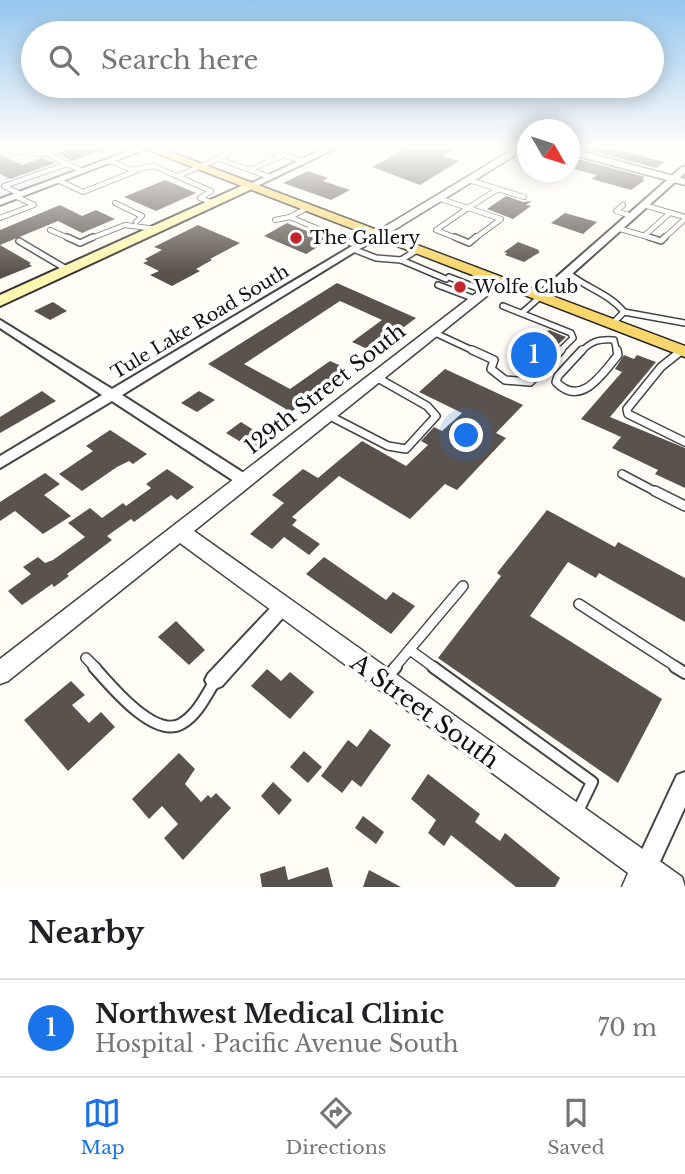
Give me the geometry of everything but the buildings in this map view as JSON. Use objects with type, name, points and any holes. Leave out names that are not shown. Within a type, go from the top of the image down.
[{"type":"main road","points":[[0,301],[243,189]]},
{"type":"main road","points":[[259,189],[417,250],[452,274],[486,290],[540,297],[684,350]]},
{"type":"street","points":[[0,202],[33,189]]},
{"type":"street","name":"Tule Lake Road South","points":[[0,463],[453,189]]},
{"type":"street","points":[[540,297],[662,189]]},
{"type":"street","name":"129th Street South","points":[[0,673],[486,290]]},
{"type":"street","points":[[0,323],[245,481]]},
{"type":"street","name":"A Street South","points":[[180,532],[575,819],[641,878],[672,887]]},
{"type":"street","points":[[215,680],[283,606]]},
{"type":"street","points":[[641,878],[685,783]]},
{"type":"lane","points":[[0,218],[34,205],[9,189]]},
{"type":"lane","points":[[207,189],[211,191],[200,198],[213,203]]},
{"type":"lane","points":[[438,198],[468,208],[501,219],[469,243],[436,230],[468,208],[497,189]]},
{"type":"lane","points":[[499,189],[524,197]]},
{"type":"lane","points":[[115,204],[142,216],[136,222]]},
{"type":"lane","points":[[609,217],[623,205]]},
{"type":"lane","points":[[617,228],[661,241],[685,218],[644,205]]},
{"type":"lane","points":[[275,220],[290,217],[307,208]]},
{"type":"lane","points":[[616,211],[632,216]]},
{"type":"lane","points":[[644,236],[670,213]]},
{"type":"lane","points":[[290,217],[376,258],[401,260],[452,274]]},
{"type":"lane","points":[[50,230],[80,243],[124,224],[136,222],[156,229]]},
{"type":"lane","points":[[19,241],[68,270]]},
{"type":"lane","points":[[401,260],[417,250]]},
{"type":"lane","points":[[567,272],[580,284],[614,300],[618,326],[618,355],[586,390],[579,393],[565,391],[557,385],[556,378],[589,343],[601,339],[618,326],[685,323]]},
{"type":"lane","points":[[452,274],[438,285],[486,290]]},
{"type":"lane","points":[[523,312],[540,297]]},
{"type":"lane","points":[[433,332],[494,360],[491,369],[505,380],[530,382],[573,338],[571,333],[503,306]]},
{"type":"lane","points":[[682,438],[628,414],[627,409],[661,367],[684,350]]},
{"type":"lane","points":[[328,415],[388,446],[406,449],[436,416],[427,406],[376,377]]},
{"type":"lane","points":[[622,474],[685,506]]},
{"type":"lane","points":[[384,680],[463,586]]},
{"type":"lane","points":[[579,604],[685,673]]},
{"type":"lane","points":[[410,650],[592,784],[575,819]]},
{"type":"lane","points":[[86,658],[150,722],[167,728],[177,727],[197,710],[215,680]]},
{"type":"shaded area","points":[[0,189],[26,189],[0,199]]},
{"type":"place","name":"The Gallery","points":[[296,238]]},
{"type":"place","name":"Wolfe Club","points":[[460,287]]},
{"type":"place","name":"Northwest Medical Clinic","points":[[534,355]]}]
